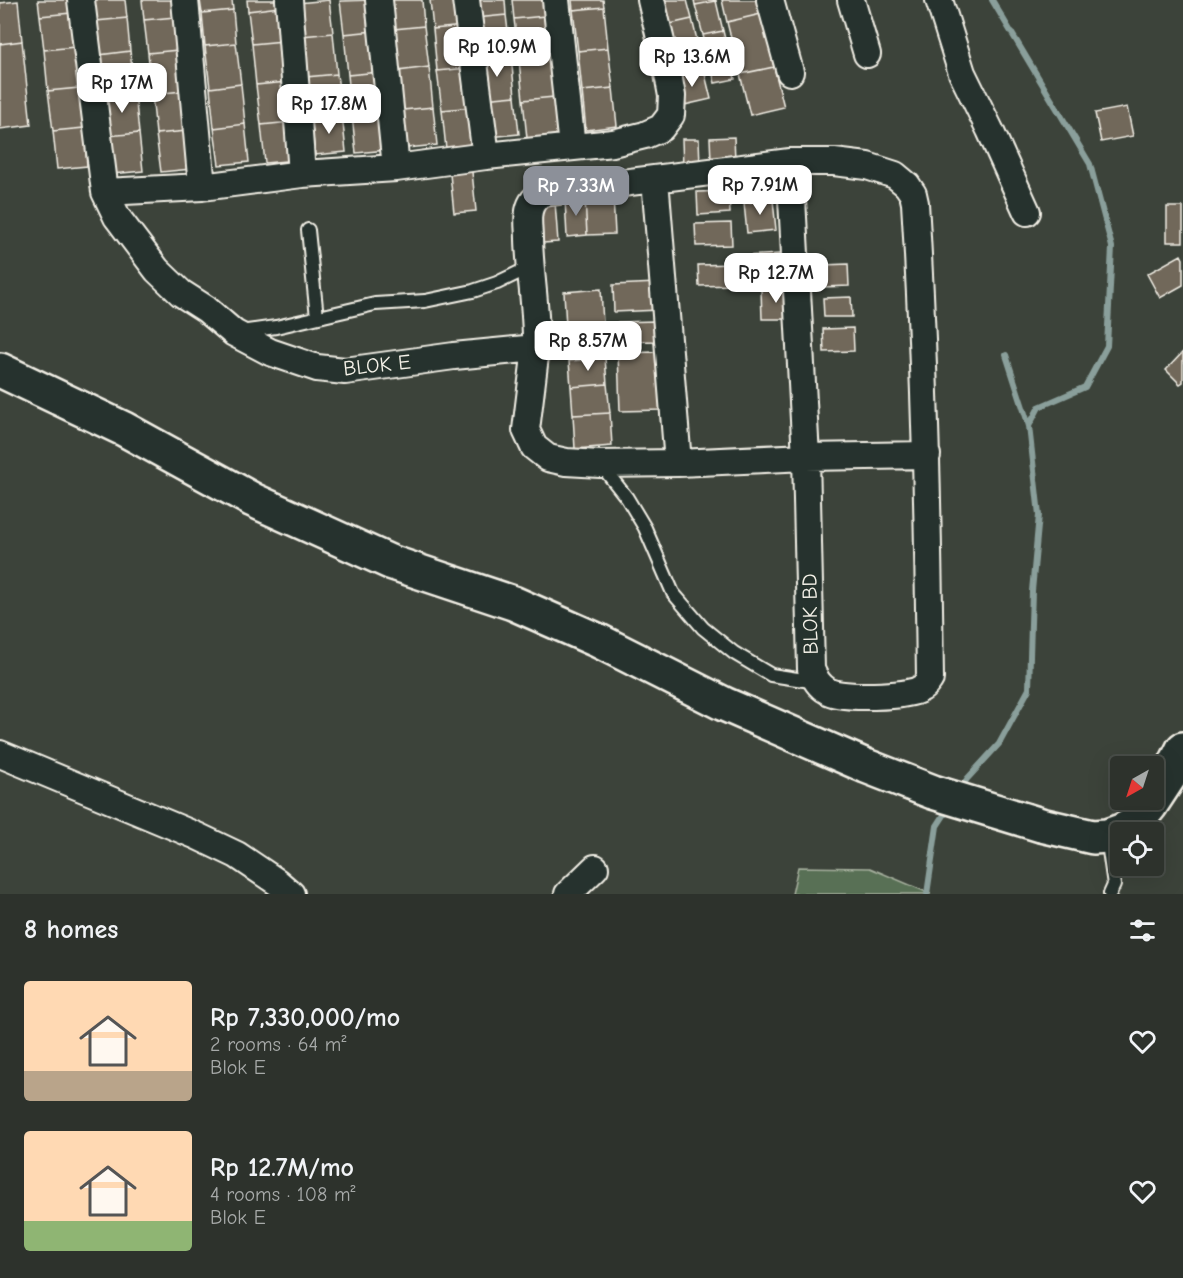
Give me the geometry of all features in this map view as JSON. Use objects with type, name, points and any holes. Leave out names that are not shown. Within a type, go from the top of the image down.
[{"type":"street","name":"BLOK E","points":[[81,0],[105,192],[117,217],[157,270],[180,293],[206,309],[234,333],[270,352],[317,368],[345,371],[454,356],[536,348]]},
{"type":"street","points":[[185,0],[202,187]]},
{"type":"street","points":[[289,0],[302,174]]},
{"type":"street","points":[[378,0],[396,168]]},
{"type":"street","points":[[466,0],[486,156]]},
{"type":"street","points":[[556,0],[572,147]]},
{"type":"street","points":[[105,192],[202,187],[302,174],[396,168],[612,143],[645,135],[661,128],[671,115],[672,96],[651,0]]},
{"type":"street","points":[[770,0],[790,72]]},
{"type":"street","points":[[851,0],[867,54]]},
{"type":"street","points":[[939,0],[962,73],[1027,212]]},
{"type":"street","points":[[790,162],[834,162],[867,166],[895,175],[907,185],[913,194],[920,278],[927,455],[600,464],[566,462],[548,458],[534,447],[526,430],[537,334],[530,267],[528,214],[531,203],[536,197],[542,193],[790,162]]},
{"type":"street","name":"BLOK BD","points":[[790,162],[806,457],[811,669],[816,682],[829,692],[849,696],[909,693],[920,690],[930,679],[927,455]]},
{"type":"street","points":[[655,179],[678,463]]},
{"type":"street","points":[[0,370],[124,429],[264,505],[390,562],[513,603],[599,641],[724,704],[866,766],[933,792],[1041,825],[1093,837],[1107,836],[1136,823],[1169,777],[1183,749]]},
{"type":"street","points":[[0,754],[237,855],[291,894]]},
{"type":"street","points":[[568,894],[595,868]]},
{"type":"lane","points":[[308,230],[317,317]]},
{"type":"lane","points":[[234,333],[276,327],[375,304],[425,301],[473,291],[497,283],[530,267]]},
{"type":"lane","points":[[600,464],[627,498],[645,528],[674,593],[704,628],[734,653],[771,675],[816,682]]},
{"type":"lane","points":[[1107,836],[1114,885],[1110,894]]},
{"type":"green space","points":[[798,867],[870,868],[931,894],[792,894]]},
{"type":"building","points":[[38,0],[70,0],[71,13],[40,16]]},
{"type":"building","points":[[93,0],[125,0],[127,18],[96,21]]},
{"type":"building","points":[[142,0],[173,0],[175,17],[144,20]]},
{"type":"building","points":[[200,0],[232,0],[233,10],[202,13]]},
{"type":"building","points":[[247,0],[278,0],[279,7],[248,11]]},
{"type":"building","points":[[329,0],[333,33],[302,36],[298,3]]},
{"type":"building","points":[[371,0],[374,31],[344,34],[340,1]]},
{"type":"building","points":[[391,0],[422,0],[424,26],[394,29]]},
{"type":"building","points":[[430,0],[461,0],[464,26],[433,29]]},
{"type":"building","points":[[474,0],[505,0],[506,15],[476,18]]},
{"type":"building","points":[[512,0],[543,0],[545,16],[514,19]]},
{"type":"building","points":[[572,0],[603,0],[604,7],[573,10]]},
{"type":"building","points":[[654,0],[687,0],[692,19],[661,26]]},
{"type":"building","points":[[694,0],[716,0],[716,1],[695,5]]},
{"type":"building","points":[[722,0],[758,0],[761,14],[727,22]]},
{"type":"building","points":[[18,1],[22,41],[0,44],[0,3]]},
{"type":"building","points":[[716,1],[723,31],[703,35],[695,5]]},
{"type":"building","points":[[279,7],[283,41],[252,44],[248,11]]},
{"type":"building","points":[[604,7],[608,48],[578,51],[573,10]]},
{"type":"building","points":[[233,10],[236,43],[205,46],[202,13]]},
{"type":"building","points":[[71,13],[75,47],[44,50],[40,16]]},
{"type":"building","points":[[761,14],[774,67],[740,74],[727,22]]},
{"type":"building","points":[[506,15],[511,56],[480,59],[476,18]]},
{"type":"building","points":[[545,16],[549,57],[519,60],[514,19]]},
{"type":"building","points":[[175,17],[178,50],[148,53],[144,20]]},
{"type":"building","points":[[127,18],[130,51],[99,55],[96,21]]},
{"type":"building","points":[[692,19],[697,40],[666,47],[661,26]]},
{"type":"building","points":[[424,26],[429,67],[398,71],[394,29]]},
{"type":"building","points":[[464,26],[468,68],[437,71],[433,29]]},
{"type":"building","points":[[374,31],[379,72],[348,75],[344,34]]},
{"type":"building","points":[[723,31],[735,79],[715,83],[703,35]]},
{"type":"building","points":[[333,33],[337,74],[306,77],[302,36]]},
{"type":"building","points":[[697,40],[704,70],[673,77],[666,47]]},
{"type":"building","points":[[22,41],[31,125],[0,129],[0,44]]},
{"type":"building","points":[[283,41],[287,82],[256,85],[252,44]]},
{"type":"building","points":[[236,43],[241,84],[210,88],[205,46]]},
{"type":"building","points":[[75,47],[79,88],[48,91],[44,50]]},
{"type":"building","points":[[608,48],[613,88],[582,91],[578,51]]},
{"type":"building","points":[[178,50],[183,91],[152,94],[148,53]]},
{"type":"building","points":[[130,51],[135,93],[104,96],[99,55]]},
{"type":"building","points":[[511,56],[515,96],[484,99],[480,59]]},
{"type":"building","points":[[549,57],[554,97],[523,100],[519,60]]},
{"type":"building","points":[[429,67],[433,107],[403,110],[398,71]]},
{"type":"building","points":[[774,67],[784,107],[750,115],[740,74]]},
{"type":"building","points":[[468,68],[473,107],[442,110],[437,71]]},
{"type":"building","points":[[704,70],[711,99],[680,106],[673,77]]},
{"type":"building","points":[[379,72],[383,112],[352,115],[348,75]]},
{"type":"building","points":[[337,74],[342,114],[311,117],[306,77]]},
{"type":"building","points":[[287,82],[291,122],[261,125],[256,85]]},
{"type":"building","points":[[241,84],[245,124],[214,128],[210,88]]},
{"type":"building","points":[[79,88],[84,128],[53,131],[48,91]]},
{"type":"building","points":[[613,88],[617,126],[586,130],[582,91]]},
{"type":"building","points":[[183,91],[187,131],[156,134],[152,94]]},
{"type":"building","points":[[135,93],[139,133],[108,136],[104,96]]},
{"type":"building","points":[[515,96],[519,134],[489,137],[484,99]]},
{"type":"building","points":[[554,97],[558,135],[527,138],[523,100]]},
{"type":"building","points":[[433,107],[437,145],[407,148],[403,110]]},
{"type":"building","points":[[473,107],[477,145],[446,149],[442,110]]},
{"type":"building","points":[[1127,107],[1133,136],[1101,142],[1095,113]]},
{"type":"building","points":[[383,112],[387,150],[356,153],[352,115]]},
{"type":"building","points":[[342,114],[346,152],[315,155],[311,117]]},
{"type":"building","points":[[291,122],[296,160],[265,163],[261,125]]},
{"type":"building","points":[[245,124],[249,162],[219,165],[214,128]]},
{"type":"building","points":[[84,128],[87,166],[57,169],[53,131]]},
{"type":"building","points":[[187,131],[191,169],[161,172],[156,134]]},
{"type":"building","points":[[139,133],[143,171],[112,174],[108,136]]},
{"type":"building","points":[[734,137],[735,160],[711,161],[710,138]]},
{"type":"building","points":[[682,139],[699,139],[700,166],[683,167]]},
{"type":"building","points":[[472,172],[476,211],[454,213],[450,174]]},
{"type":"building","points":[[729,191],[730,213],[698,215],[697,192]]},
{"type":"building","points":[[613,196],[615,234],[587,235],[585,198]]},
{"type":"building","points":[[585,198],[587,235],[567,237],[565,199]]},
{"type":"building","points":[[773,200],[776,230],[747,233],[744,203]]},
{"type":"building","points":[[555,202],[558,242],[543,243],[540,203]]},
{"type":"building","points":[[1167,207],[1183,207],[1183,242],[1167,242]]},
{"type":"building","points":[[731,223],[732,245],[696,246],[695,224]]},
{"type":"building","points":[[780,254],[781,279],[747,280],[746,256]]},
{"type":"building","points":[[1181,255],[1183,285],[1160,298],[1147,274]]},
{"type":"building","points":[[734,264],[734,285],[699,286],[698,265]]},
{"type":"building","points":[[848,264],[849,286],[823,287],[822,265]]},
{"type":"building","points":[[657,283],[659,310],[614,312],[613,285]]},
{"type":"building","points":[[601,289],[603,324],[566,326],[564,292]]},
{"type":"building","points":[[761,289],[789,289],[790,319],[762,319]]},
{"type":"building","points":[[851,297],[852,317],[824,317],[823,298]]},
{"type":"building","points":[[656,321],[657,341],[618,342],[618,322]]},
{"type":"building","points":[[603,324],[605,358],[569,361],[566,326]]},
{"type":"building","points":[[853,328],[854,351],[824,352],[823,329]]},
{"type":"building","points":[[658,352],[661,410],[620,411],[618,353]]},
{"type":"building","points":[[1183,352],[1183,382],[1180,384],[1166,370]]},
{"type":"building","points":[[605,358],[607,384],[571,387],[569,361]]},
{"type":"building","points":[[607,384],[610,413],[573,415],[571,387]]},
{"type":"building","points":[[610,413],[612,446],[575,449],[573,415]]},
{"type":"waterway","points":[[992,0],[1090,164],[1112,247],[1107,346],[1085,387],[1039,407],[1029,426]]},
{"type":"waterway","points":[[960,790],[999,744],[1029,689],[1032,591],[1039,515],[1029,426],[1006,355]]},
{"type":"waterway","points":[[927,894],[937,826],[950,806]]}]
